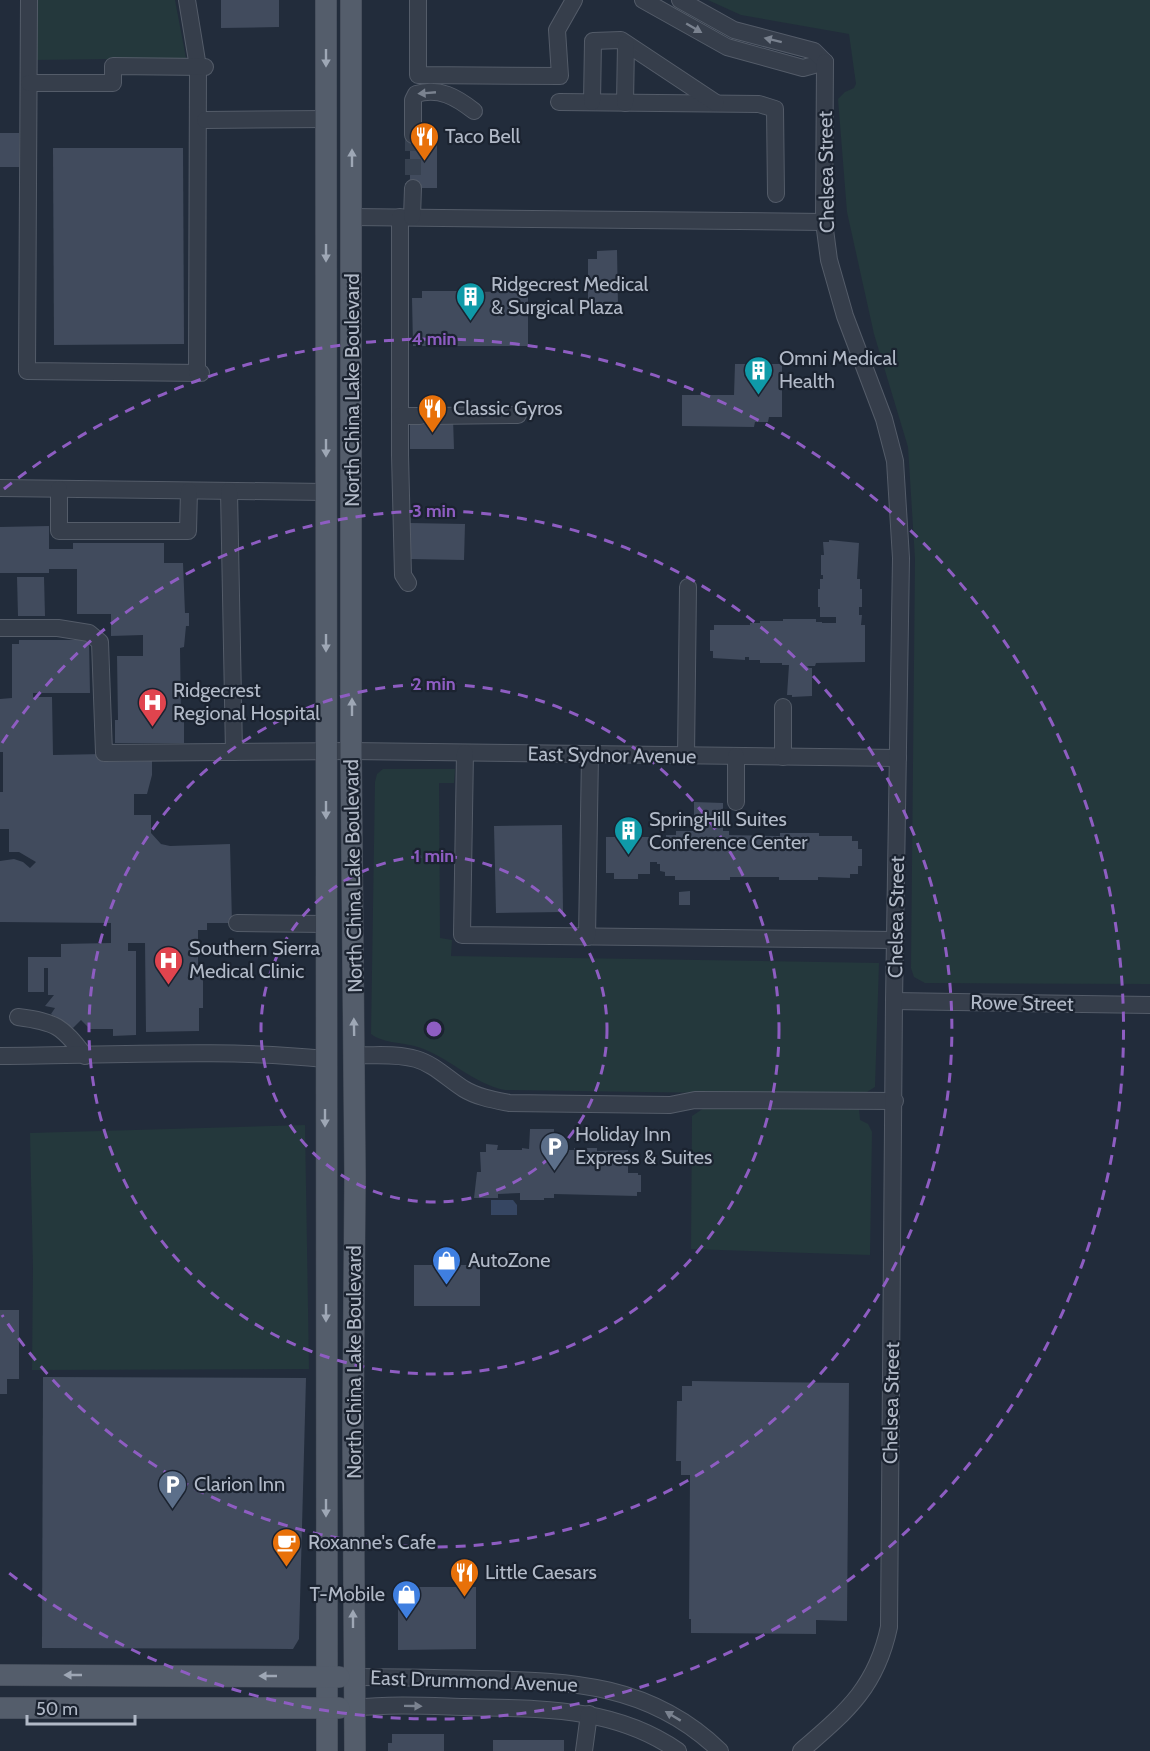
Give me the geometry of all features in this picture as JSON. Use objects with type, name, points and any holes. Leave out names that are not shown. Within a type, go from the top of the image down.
[{"type":"main road","name":"North China Lake Boulevard","points":[[326,0],[327,1751]]},
{"type":"main road","name":"North China Lake Boulevard","points":[[351,0],[355,1751]]},
{"type":"main road","points":[[325,1059],[337,1066],[339,1071],[342,1090],[344,1160],[355,1176]]},
{"type":"main road","points":[[0,1675],[355,1677]]},
{"type":"main road","points":[[0,1708],[354,1708]]},
{"type":"street","points":[[29,0],[27,371],[199,373],[202,67],[187,0]]},
{"type":"street","points":[[417,0],[418,75],[560,76],[557,30],[574,0]]},
{"type":"street","points":[[643,0],[667,5],[727,47],[803,68],[825,62],[814,51],[734,30],[681,0]]},
{"type":"street","points":[[592,102],[593,41],[621,40],[717,104]]},
{"type":"street","points":[[625,103],[626,44]]},
{"type":"street","name":"Chelsea Street","points":[[801,1751],[855,1702],[884,1652],[889,1627],[894,1001],[901,558],[895,460],[884,419],[833,279],[824,222],[825,62]]},
{"type":"street","points":[[29,83],[113,83],[113,66],[202,67]]},
{"type":"street","points":[[413,135],[413,100],[416,94],[434,92],[446,94],[456,97],[474,111]]},
{"type":"street","points":[[559,102],[759,104],[775,109],[776,194]]},
{"type":"street","points":[[205,120],[326,119]]},
{"type":"street","points":[[408,583],[403,575],[400,416],[406,217],[413,188]]},
{"type":"street","points":[[352,217],[824,222]]},
{"type":"street","points":[[400,416],[518,415]]},
{"type":"street","points":[[0,488],[326,492]]},
{"type":"street","points":[[59,489],[59,531],[188,531],[189,491]]},
{"type":"street","points":[[229,491],[234,752]]},
{"type":"street","points":[[686,756],[688,587]]},
{"type":"street","name":"East Sydnor Avenue","points":[[0,628],[58,628],[89,633],[100,642],[104,753],[351,751],[898,758]]},
{"type":"street","points":[[783,707],[783,757]]},
{"type":"street","points":[[465,753],[462,935],[896,940]]},
{"type":"street","points":[[587,937],[590,755]]},
{"type":"street","points":[[736,756],[736,802]]},
{"type":"street","points":[[237,924],[326,924]]},
{"type":"street","name":"Rowe Street","points":[[894,1001],[1150,1005]]},
{"type":"street","points":[[18,1017],[46,1021],[68,1034],[85,1056]]},
{"type":"street","points":[[0,1056],[235,1053],[325,1059]]},
{"type":"street","points":[[354,1055],[391,1055],[417,1059],[435,1067],[466,1090],[509,1103],[670,1105],[695,1100],[895,1101]]},
{"type":"street","name":"East Drummond Avenue","points":[[355,1677],[552,1681],[606,1689],[657,1707],[710,1741],[720,1751]]},
{"type":"street","name":"East Drummond Avenue","points":[[354,1708],[380,1705],[544,1709],[589,1714],[647,1732],[678,1751]]},
{"type":"street","points":[[584,1751],[589,1714]]},
{"type":"green space","points":[[34,0],[175,0],[186,58],[34,60]]},
{"type":"green space","points":[[708,0],[1150,0],[1150,984],[925,983],[914,977],[911,968],[915,559],[908,447],[874,334],[847,212],[838,99],[856,84],[849,34],[741,15]]},
{"type":"green space","points":[[383,769],[455,769],[454,783],[439,783],[440,938],[452,940],[451,956],[879,963],[875,1087],[862,1095],[505,1090],[473,1077],[421,1048],[382,1040],[371,1034],[375,782],[377,774]]},
{"type":"green space","points":[[710,1104],[859,1109],[860,1120],[868,1124],[872,1132],[870,1255],[691,1249],[692,1116]]},
{"type":"green space","points":[[305,1125],[309,1369],[32,1370],[33,1269],[30,1133]]},
{"type":"water","points":[[491,1200],[513,1200],[517,1205],[517,1215],[491,1215]]},
{"type":"building","points":[[221,0],[279,0],[279,27],[221,28]]},
{"type":"building","points":[[0,133],[19,133],[19,167],[0,167]]},
{"type":"building","name":"Taco Bell","points":[[410,135],[437,135],[437,188],[410,188]]},
{"type":"building","points":[[53,148],[183,148],[184,344],[54,345]]},
{"type":"building","points":[[617,250],[618,305],[588,306],[588,259],[597,259],[597,251]]},
{"type":"building","name":"Ridgecrest Medical & Surgical Plaza","points":[[422,291],[465,291],[465,297],[476,297],[476,292],[519,291],[519,297],[528,297],[528,346],[413,346],[412,298],[422,298]]},
{"type":"building","name":"Omni Medical Health","points":[[735,364],[782,364],[782,417],[769,417],[768,422],[755,422],[754,427],[682,426],[682,395],[734,395]]},
{"type":"building","name":"Classic Gyros","points":[[420,407],[432,407],[432,418],[453,418],[454,449],[410,449],[410,419],[420,419]]},
{"type":"building","points":[[410,523],[465,524],[464,560],[409,559]]},
{"type":"building","points":[[49,526],[49,549],[73,549],[73,543],[164,543],[164,563],[183,563],[185,613],[189,613],[189,626],[186,626],[184,647],[180,648],[181,717],[184,717],[184,743],[115,743],[115,720],[118,720],[117,656],[143,656],[143,635],[111,636],[111,614],[77,614],[77,569],[49,569],[49,573],[0,573],[0,527]]},
{"type":"building","points":[[829,540],[859,543],[857,579],[860,579],[860,589],[862,589],[862,607],[859,607],[859,615],[862,615],[861,625],[865,625],[865,662],[816,663],[815,666],[807,666],[812,668],[812,696],[792,697],[792,695],[787,695],[789,665],[760,663],[760,660],[749,660],[749,657],[745,657],[745,660],[713,658],[713,651],[710,651],[710,630],[714,630],[714,625],[750,625],[750,623],[760,623],[760,621],[783,621],[783,619],[816,619],[816,622],[836,623],[836,617],[820,617],[820,607],[818,607],[818,589],[820,589],[820,579],[823,579],[821,555],[824,555],[823,542],[829,542]]},
{"type":"building","points":[[17,577],[44,577],[45,616],[18,616]]},
{"type":"building","points":[[19,640],[89,640],[90,693],[33,693],[33,697],[52,697],[53,755],[103,754],[103,762],[152,761],[152,775],[147,794],[134,794],[134,815],[151,815],[151,833],[161,844],[170,846],[230,844],[232,923],[207,923],[207,930],[198,930],[198,964],[203,964],[203,1008],[199,1008],[199,1031],[146,1032],[145,943],[128,943],[128,951],[136,951],[136,1035],[113,1036],[113,1029],[90,1029],[81,1020],[73,1028],[51,1014],[55,1008],[45,1006],[54,995],[48,995],[48,968],[44,968],[44,992],[28,992],[28,957],[61,957],[61,944],[111,943],[111,923],[0,922],[0,861],[14,859],[30,868],[36,862],[19,852],[9,852],[9,829],[0,829],[3,752],[0,752],[0,699],[12,698],[12,644],[19,644]]},
{"type":"building","points":[[694,802],[723,803],[723,831],[729,831],[729,835],[780,836],[780,833],[819,833],[819,836],[852,836],[852,841],[858,841],[858,849],[862,849],[862,866],[858,866],[858,874],[850,874],[850,878],[818,877],[818,880],[730,877],[730,880],[675,880],[675,876],[665,876],[665,872],[660,871],[660,864],[657,862],[650,862],[650,874],[638,874],[638,879],[614,879],[614,873],[606,873],[606,837],[617,837],[618,832],[640,833],[640,837],[650,837],[650,849],[657,849],[657,846],[660,846],[660,839],[666,839],[666,835],[676,835],[676,831],[694,831]]},
{"type":"building","points":[[562,825],[563,912],[496,913],[494,826]]},
{"type":"building","points":[[690,891],[690,905],[679,905],[679,892]]},
{"type":"building","name":"Holiday Inn Express & Suites","points":[[530,1129],[554,1129],[554,1148],[563,1150],[597,1148],[597,1151],[628,1150],[628,1173],[641,1175],[641,1192],[637,1192],[637,1196],[554,1194],[554,1198],[544,1198],[544,1200],[520,1200],[520,1193],[498,1194],[498,1198],[474,1198],[477,1172],[481,1172],[480,1152],[486,1152],[486,1144],[498,1145],[497,1150],[529,1149]]},
{"type":"building","name":"AutoZone","points":[[414,1265],[480,1265],[480,1306],[414,1306]]},
{"type":"building","points":[[0,1310],[19,1310],[19,1379],[7,1379],[7,1394],[0,1394]]},
{"type":"building","name":"Clarion Inn","points":[[43,1377],[306,1378],[299,1639],[293,1649],[42,1648]]},
{"type":"building","points":[[692,1381],[849,1383],[847,1621],[816,1620],[816,1634],[691,1633],[691,1619],[689,1619],[690,1475],[681,1475],[681,1461],[676,1461],[677,1401],[682,1401],[682,1386],[692,1386]]},
{"type":"building","points":[[398,1587],[476,1587],[476,1649],[398,1650]]},
{"type":"building","points":[[392,1734],[444,1734],[444,1751],[388,1751],[388,1743],[392,1743]]},
{"type":"building","points":[[493,1740],[564,1740],[564,1751],[493,1751]]},
{"type":"tunnel","points":[[413,135],[413,188]]},
{"type":"place","name":"Taco Bell","points":[[424,162]]},
{"type":"place","name":"Ridgecrest Medical & Surgical Plaza","points":[[470,322]]},
{"type":"place","name":"Omni Medical Health","points":[[758,396]]},
{"type":"place","name":"Classic Gyros","points":[[432,434]]},
{"type":"place","name":"Ridgecrest Regional Hospital","points":[[152,728]]},
{"type":"place","name":"SpringHill Suites Conference Center","points":[[628,856]]},
{"type":"place","name":"Southern Sierra Medical Clinic","points":[[168,986]]},
{"type":"place","name":"Holiday Inn Express & Suites","points":[[554,1172]]},
{"type":"place","name":"AutoZone","points":[[447,1286]]},
{"type":"place","name":"Clarion Inn","points":[[173,1510]]},
{"type":"place","name":"Roxanne's Cafe","points":[[287,1568]]},
{"type":"place","name":"Little Caesars","points":[[464,1598]]},
{"type":"place","name":"T-Mobile","points":[[406,1620]]}]
